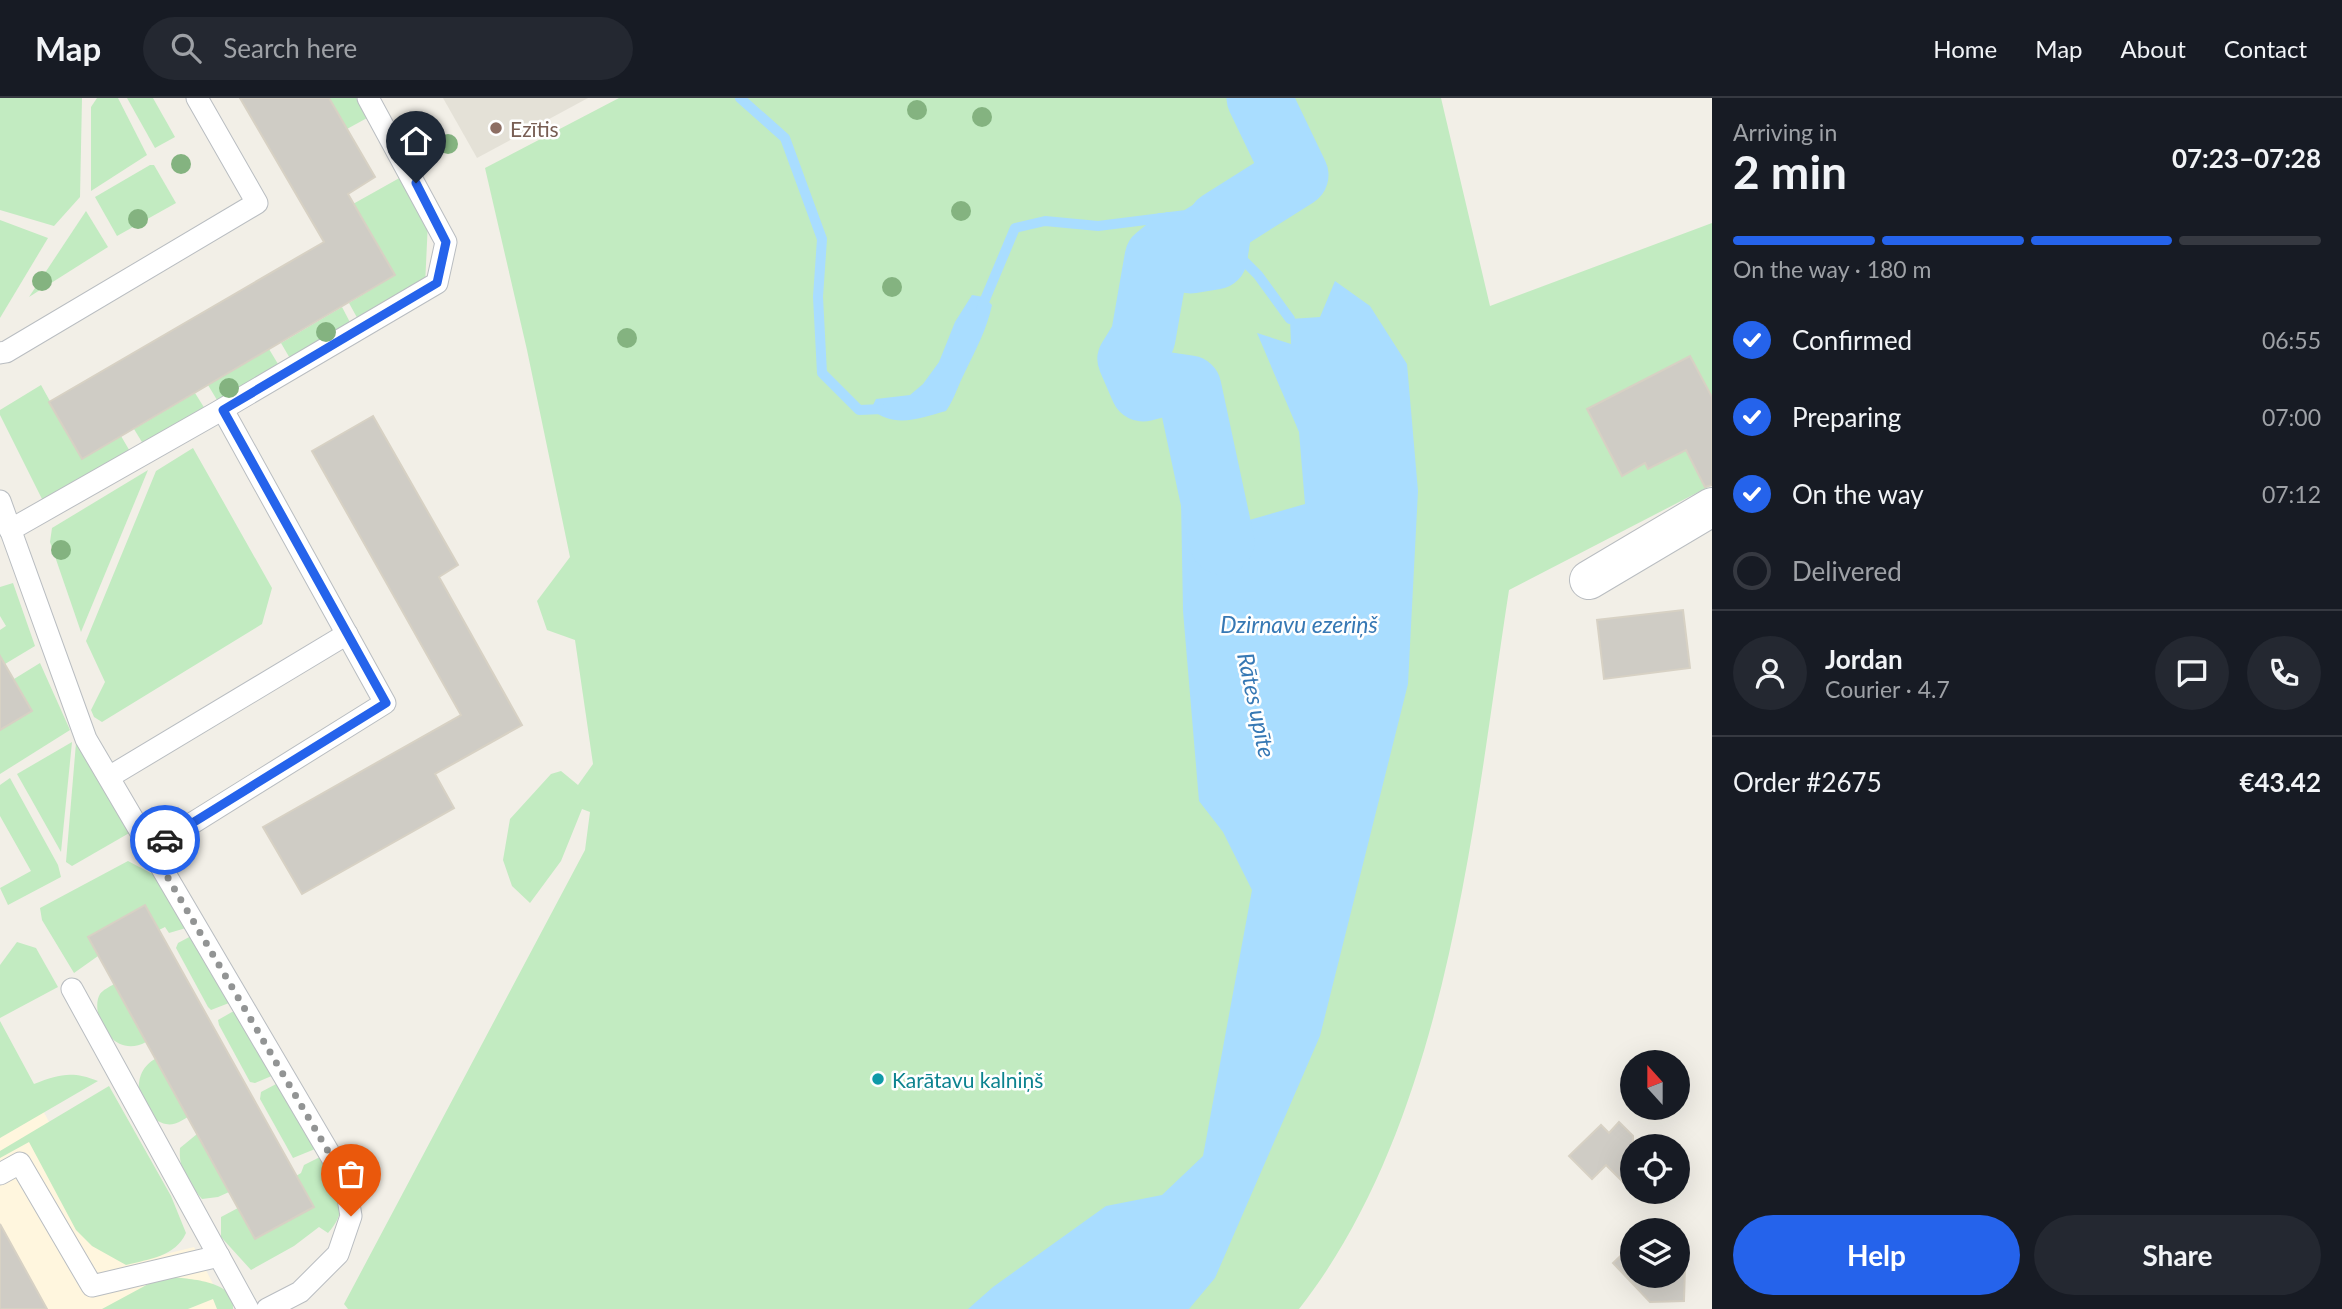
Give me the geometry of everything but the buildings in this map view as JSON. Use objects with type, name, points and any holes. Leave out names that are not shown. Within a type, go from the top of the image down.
[{"type":"street","points":[[1590,580],[1712,507]]},
{"type":"lane","points":[[0,352],[6,352],[257,203],[197,98]]},
{"type":"lane","points":[[10,530],[223,410],[437,283],[446,242],[368,98]]},
{"type":"lane","points":[[151,849],[386,703],[223,410]]},
{"type":"lane","points":[[0,501],[86,739],[345,1180],[351,1216],[338,1254],[300,1292],[267,1309]]},
{"type":"lane","points":[[109,777],[347,634]]},
{"type":"lane","points":[[72,989],[248,1309]]},
{"type":"lane","points":[[0,1174],[20,1163],[92,1286],[219,1256]]},
{"type":"shaded area","name":"Ezītis","points":[[443,98],[588,98],[477,158]]},
{"type":"shaded area","points":[[0,1030],[125,1264],[194,1247],[226,1309],[0,1309]]},
{"type":"green space","points":[[0,98],[82,98],[80,197],[54,226],[0,210]]},
{"type":"green space","points":[[97,98],[118,98],[147,155],[91,191],[91,107]]},
{"type":"green space","points":[[127,98],[153,98],[175,137],[155,148]]},
{"type":"green space","points":[[329,98],[356,98],[367,118],[347,129]]},
{"type":"green space","points":[[619,98],[1441,98],[1490,306],[1712,223],[1712,485],[1509,590],[1466,869],[1446,965],[1421,1059],[1390,1149],[1349,1233],[1299,1309],[348,1309],[344,1304],[585,850],[590,812],[582,809],[561,861],[530,903],[512,886],[503,860],[510,819],[551,774],[561,771],[578,785],[593,764],[575,640],[547,630],[537,601],[570,557],[527,350],[485,168]]},
{"type":"green space","points":[[154,165],[176,203],[117,236],[95,197]]},
{"type":"green space","points":[[403,176],[428,221],[425,286],[360,323],[349,303],[395,275],[353,204]]},
{"type":"green space","points":[[86,211],[108,247],[29,297]]},
{"type":"green space","points":[[0,220],[48,238],[0,318]]},
{"type":"green space","points":[[342,307],[355,332],[295,367],[281,343]]},
{"type":"green space","points":[[269,349],[284,374],[223,410],[208,385]]},
{"type":"green space","points":[[41,385],[82,459],[121,436],[135,460],[47,509],[0,415],[0,410]]},
{"type":"green space","points":[[195,393],[210,417],[148,452],[134,429]]},
{"type":"green space","points":[[193,448],[272,588],[262,624],[102,722],[94,717],[91,710],[105,682],[86,641],[156,471]]},
{"type":"green space","points":[[148,470],[81,632],[50,542],[52,528]]},
{"type":"green space","points":[[13,583],[35,646],[5,664],[0,656],[0,630],[6,626],[0,616],[0,587]]},
{"type":"green space","points":[[40,663],[70,730],[0,774],[0,728],[31,709],[14,679]]},
{"type":"green space","points":[[81,740],[131,832],[72,866],[66,862],[76,743]]},
{"type":"green space","points":[[72,742],[61,852],[17,774]]},
{"type":"green space","points":[[10,778],[58,865],[61,877],[8,905],[0,888],[31,871],[0,816],[0,785]]},
{"type":"green space","points":[[128,861],[162,879],[186,928],[169,933],[165,927],[159,930],[145,906],[88,937],[98,956],[74,973],[42,920],[40,908]]},
{"type":"green space","points":[[193,935],[229,1003],[211,1010],[176,948],[178,943]]},
{"type":"green space","points":[[17,942],[36,948],[58,987],[0,1018],[0,965]]},
{"type":"green space","points":[[114,984],[146,1042],[134,1046],[123,1045],[106,1032],[97,1002],[100,994]]},
{"type":"green space","points":[[241,1011],[274,1075],[255,1083],[250,1082],[218,1020],[232,1012]]},
{"type":"green space","points":[[0,1021],[34,1084],[66,1075],[98,1081],[0,1138]]},
{"type":"green space","points":[[155,1059],[188,1117],[175,1124],[166,1124],[149,1114],[140,1096],[141,1075],[146,1066]]},
{"type":"green space","points":[[278,1083],[315,1149],[293,1158],[260,1099],[261,1092]]},
{"type":"green space","points":[[109,1086],[171,1196],[186,1233],[168,1252],[126,1265],[92,1246],[76,1230],[29,1142],[0,1158],[0,1151]]},
{"type":"green space","points":[[197,1134],[229,1192],[218,1197],[202,1199],[183,1169],[180,1148]]},
{"type":"green space","points":[[320,1157],[332,1176],[339,1195],[340,1214],[335,1223],[328,1233],[319,1227],[294,1246],[251,1270],[221,1237],[221,1217],[238,1208],[256,1239],[313,1207],[296,1176],[301,1173],[304,1165]]},
{"type":"green space","points":[[171,1277],[211,1283],[220,1287],[228,1292],[233,1309],[217,1309],[213,1299],[188,1309],[102,1309],[152,1282]]},
{"type":"water","name":"Dzirnavu ezeriņš","points":[[1335,281],[1370,306],[1407,364],[1418,491],[1408,684],[1320,1036],[1215,1278],[1189,1309],[968,1309],[993,1287],[1106,1206],[1162,1195],[1203,1156],[1252,890],[1223,832],[1199,801],[1183,611],[1181,500],[1203,455],[1226,473],[1239,523],[1305,504],[1299,432],[1257,333],[1291,344],[1290,319],[1320,317]]},
{"type":"water","points":[[972,295],[984,297],[992,305],[981,339],[946,411],[917,419],[898,420],[889,419],[871,409],[876,399],[910,395],[923,384],[939,362],[955,322]]},
{"type":"waterway","points":[[740,98],[785,138],[822,239],[818,297],[822,373],[859,410],[883,409]]},
{"type":"waterway","name":"Rātes upīte","points":[[1222,542],[1189,388],[1162,384],[1143,389],[1130,359],[1143,338],[1157,258],[1172,246],[1191,261],[1215,257],[1220,223],[1296,175],[1259,98]]},
{"type":"waterway","points":[[981,309],[1015,228],[1045,221],[1098,226],[1186,215],[1233,186]]},
{"type":"waterway","points":[[1168,217],[1189,234],[1204,213],[1216,212],[1220,223]]},
{"type":"waterway","points":[[1157,258],[1160,218]]},
{"type":"waterway","points":[[1215,257],[1238,255],[1258,275],[1290,319]]},
{"type":"way so far","points":[[165,840],[151,849],[345,1180],[351,1216]]},
{"type":"place","name":"Ezītis","points":[[496,128]]},
{"type":"place","name":"Karātavu kalniņš","points":[[878,1079]]},
{"type":"route","points":[[165,840],[386,703],[223,410],[437,283],[446,242],[416,183]]}]
